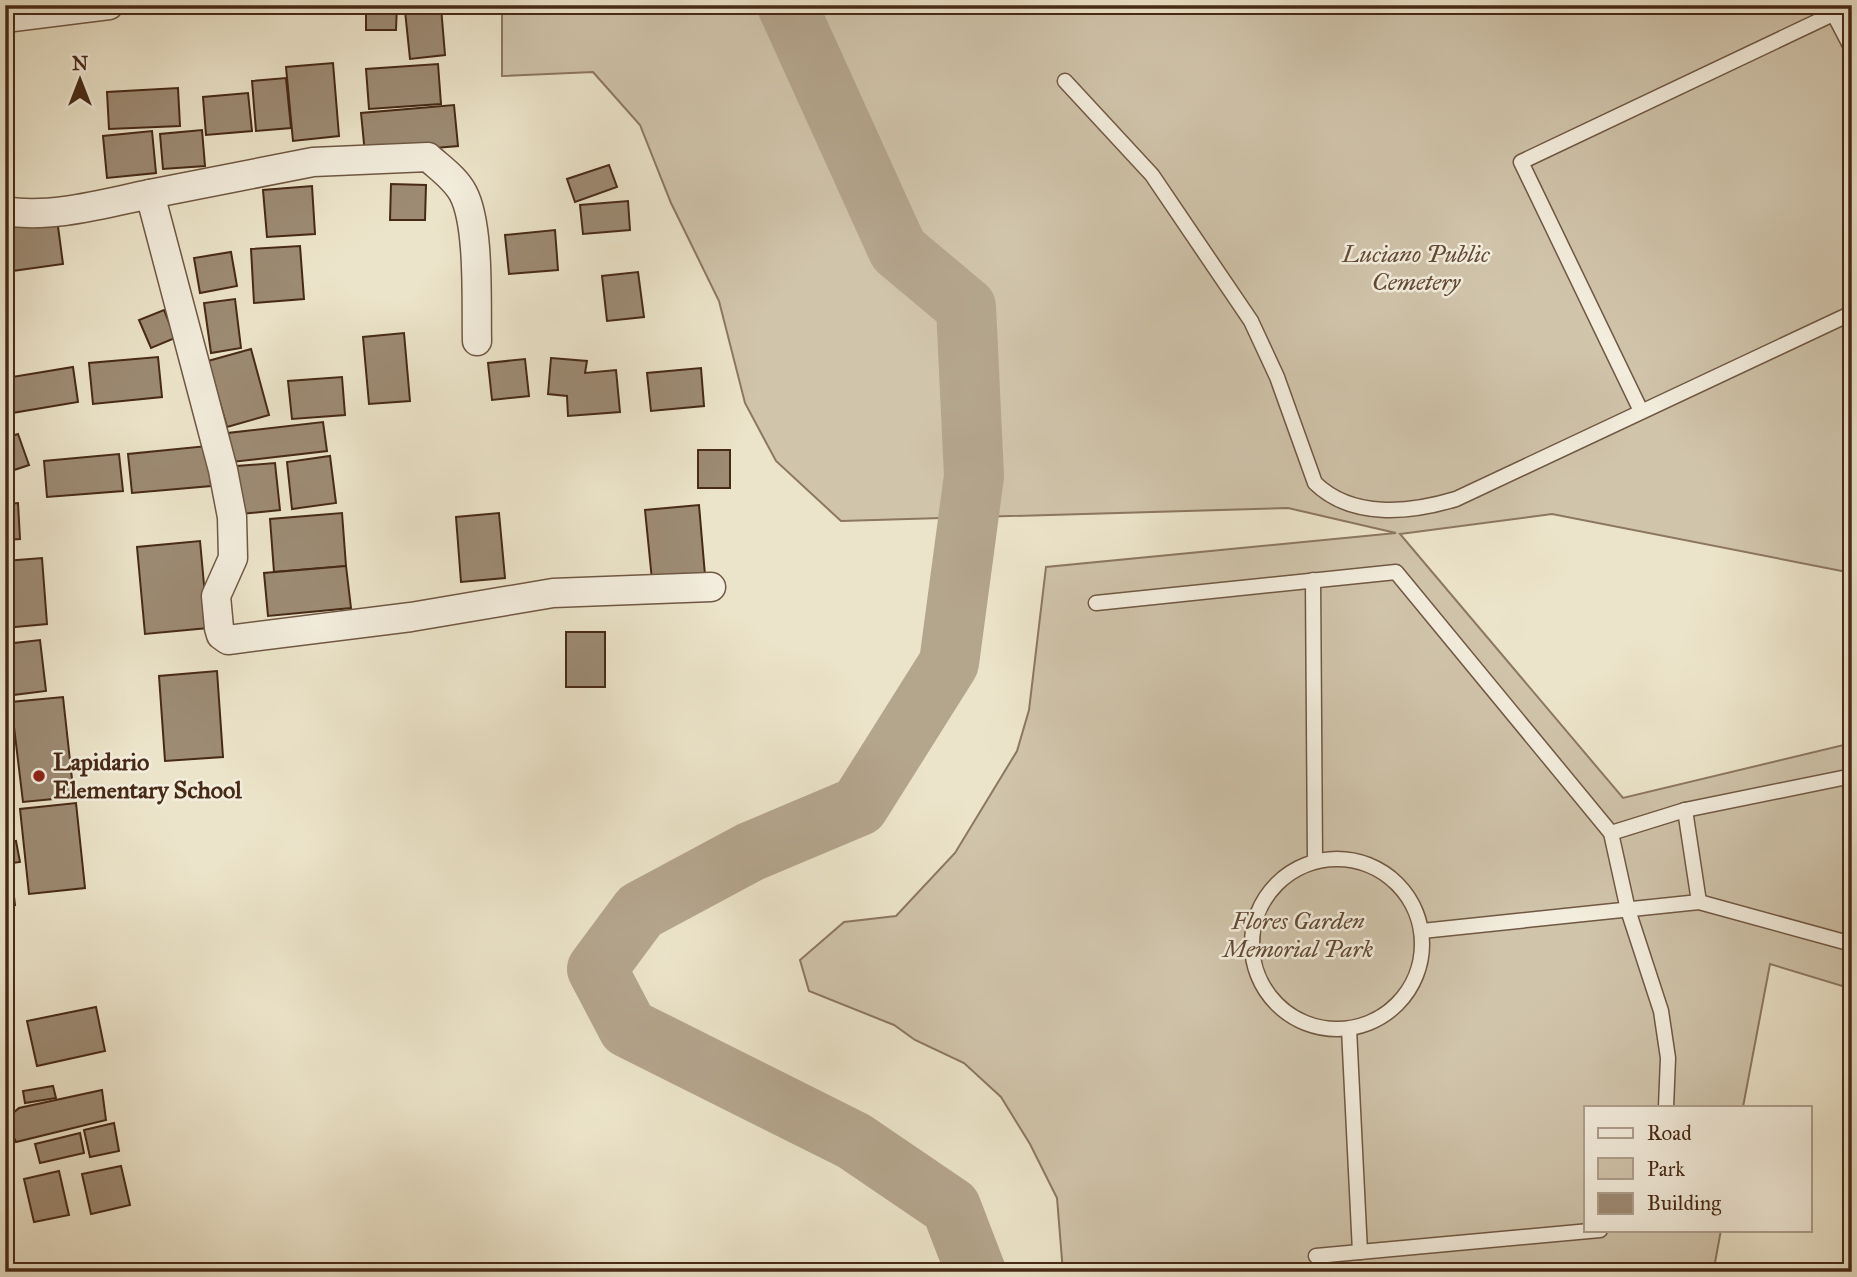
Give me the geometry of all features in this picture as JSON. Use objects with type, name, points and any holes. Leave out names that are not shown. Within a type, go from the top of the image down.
[{"type":"street","points":[[5,18],[109,5]]},
{"type":"street","points":[[5,211],[55,210],[313,162],[428,157],[465,196],[474,244],[477,341]]},
{"type":"street","points":[[150,194],[223,471],[232,517],[233,558],[216,596],[219,628],[221,635],[228,640],[411,617],[460,606],[553,593],[711,587]]},
{"type":"lane","points":[[1641,411],[1521,162],[1831,10],[1852,5]]},
{"type":"lane","points":[[1831,10],[1852,49]]},
{"type":"lane","points":[[1065,81],[1152,175],[1251,321],[1277,377],[1315,482],[1326,494],[1353,505],[1413,509],[1442,504],[1520,471],[1641,411],[1852,313]]},
{"type":"lane","points":[[1096,603],[1395,572],[1611,832],[1628,909],[1661,1011],[1668,1058],[1667,1106]]},
{"type":"lane","points":[[1313,580],[1315,862]]},
{"type":"lane","points":[[1611,832],[1685,810],[1852,776]]},
{"type":"lane","points":[[1685,810],[1699,902]]},
{"type":"lane","points":[[1339,858],[1363,862],[1384,872],[1402,888],[1415,908],[1422,931],[1420,965],[1406,996],[1380,1017],[1349,1029],[1322,1028],[1298,1020],[1277,1006],[1261,985],[1252,961],[1251,935],[1258,911],[1271,889],[1291,872],[1315,862],[1339,858]]},
{"type":"lane","points":[[1422,931],[1699,902],[1852,944]]},
{"type":"lane","points":[[1349,1029],[1360,1252]]},
{"type":"lane","points":[[1316,1256],[1584,1231]]},
{"type":"green space","points":[[502,5],[1852,5],[1852,573],[1552,514],[1400,534],[1623,798],[1852,743],[1852,989],[1770,964],[1743,1106],[1584,1106],[1584,1232],[1721,1232],[1714,1268],[1655,1272],[1063,1272],[1057,1198],[1030,1144],[1001,1097],[964,1063],[915,1040],[894,1025],[809,991],[800,960],[844,922],[896,916],[955,853],[1017,751],[1029,710],[1046,567],[1396,533],[1288,508],[841,521],[776,461],[745,403],[719,301],[671,203],[640,125],[593,72],[502,76]]},
{"type":"building","points":[[366,5],[397,5],[396,30],[366,30]]},
{"type":"building","points":[[441,7],[445,55],[410,59],[405,11]]},
{"type":"building","points":[[333,63],[339,136],[293,141],[286,67]]},
{"type":"building","points":[[438,64],[441,104],[369,109],[366,69]]},
{"type":"building","points":[[286,78],[291,128],[256,131],[252,81]]},
{"type":"building","points":[[178,88],[180,126],[109,129],[107,92]]},
{"type":"building","points":[[248,93],[252,131],[206,135],[203,97]]},
{"type":"building","points":[[454,105],[458,146],[365,154],[361,113]]},
{"type":"building","points":[[202,130],[205,166],[163,169],[160,134]]},
{"type":"building","points":[[152,131],[156,173],[107,178],[103,136]]},
{"type":"building","points":[[609,165],[617,187],[575,202],[567,179]]},
{"type":"building","points":[[391,184],[426,185],[425,220],[390,220]]},
{"type":"building","points":[[312,186],[315,234],[267,237],[263,190]]},
{"type":"building","points":[[628,201],[630,230],[583,234],[580,205]]},
{"type":"building","points":[[57,219],[63,264],[5,272],[5,227]]},
{"type":"building","points":[[555,230],[558,270],[509,274],[505,235]]},
{"type":"building","points":[[300,246],[304,299],[254,303],[251,249]]},
{"type":"building","points":[[231,252],[237,286],[200,293],[194,258]]},
{"type":"building","points":[[638,272],[644,317],[607,321],[602,276]]},
{"type":"building","points":[[235,299],[241,348],[211,353],[204,303]]},
{"type":"building","points":[[164,310],[175,338],[151,348],[139,320]]},
{"type":"building","points":[[404,333],[410,401],[369,404],[363,337]]},
{"type":"building","points":[[251,349],[269,415],[227,427],[208,361]]},
{"type":"building","points":[[158,357],[162,397],[93,404],[89,363]]},
{"type":"building","points":[[551,358],[587,361],[585,373],[616,370],[620,412],[568,416],[567,396],[548,394]]},
{"type":"building","points":[[525,359],[529,396],[492,400],[488,363]]},
{"type":"building","points":[[73,367],[78,402],[12,413],[6,378]]},
{"type":"building","points":[[701,368],[704,406],[651,411],[647,373]]},
{"type":"building","points":[[342,377],[345,415],[292,419],[288,381]]},
{"type":"building","points":[[323,422],[327,451],[232,462],[228,433]]},
{"type":"building","points":[[18,434],[29,465],[5,473],[5,438]]},
{"type":"building","points":[[207,446],[211,486],[132,493],[128,454]]},
{"type":"building","points":[[698,450],[730,450],[730,488],[698,488]]},
{"type":"building","points":[[119,454],[123,491],[47,497],[44,461]]},
{"type":"building","points":[[330,456],[336,503],[292,509],[287,462]]},
{"type":"building","points":[[275,463],[280,510],[241,514],[237,466]]},
{"type":"building","points":[[18,503],[20,539],[5,540],[5,504]]},
{"type":"building","points":[[699,505],[705,575],[652,580],[645,510]]},
{"type":"building","points":[[342,513],[346,566],[274,572],[270,519]]},
{"type":"building","points":[[499,513],[505,578],[461,582],[456,517]]},
{"type":"building","points":[[200,541],[208,628],[145,634],[137,547]]},
{"type":"building","points":[[42,558],[47,624],[5,628],[5,561]]},
{"type":"building","points":[[346,566],[351,608],[268,616],[264,573]]},
{"type":"building","points":[[566,632],[605,632],[605,687],[566,687]]},
{"type":"building","points":[[40,640],[46,691],[5,696],[5,644]]},
{"type":"building","points":[[217,671],[223,757],[165,761],[159,676]]},
{"type":"building","points":[[63,697],[74,797],[23,802],[11,702]]},
{"type":"building","points":[[76,803],[85,888],[29,894],[20,809]]},
{"type":"building","points":[[16,841],[20,862],[5,864],[5,843]]},
{"type":"building","points":[[11,871],[15,905],[5,906],[5,872]]},
{"type":"building","points":[[96,1007],[105,1051],[37,1066],[27,1021]]},
{"type":"building","points":[[53,1086],[56,1098],[25,1103],[23,1091]]},
{"type":"building","points":[[102,1090],[106,1120],[16,1142],[5,1120],[19,1108]]},
{"type":"building","points":[[114,1123],[119,1151],[90,1157],[84,1130]]},
{"type":"building","points":[[80,1133],[84,1153],[40,1163],[35,1144]]},
{"type":"building","points":[[121,1166],[130,1205],[91,1214],[82,1174]]},
{"type":"building","points":[[59,1171],[69,1215],[34,1222],[24,1179]]},
{"type":"waterway","points":[[787,5],[898,250],[966,307],[974,476],[949,663],[859,806],[750,852],[640,911],[597,969],[628,1028],[854,1141],[951,1207],[976,1272]]},
{"type":"place","name":"Lapidario Elementary School","points":[[39,776]]},
{"type":"park label","name":"Luciano Public Cemetery","points":[[1416,268]]},
{"type":"park label","name":"Flores Garden Memorial Park","points":[[1298,935]]}]
